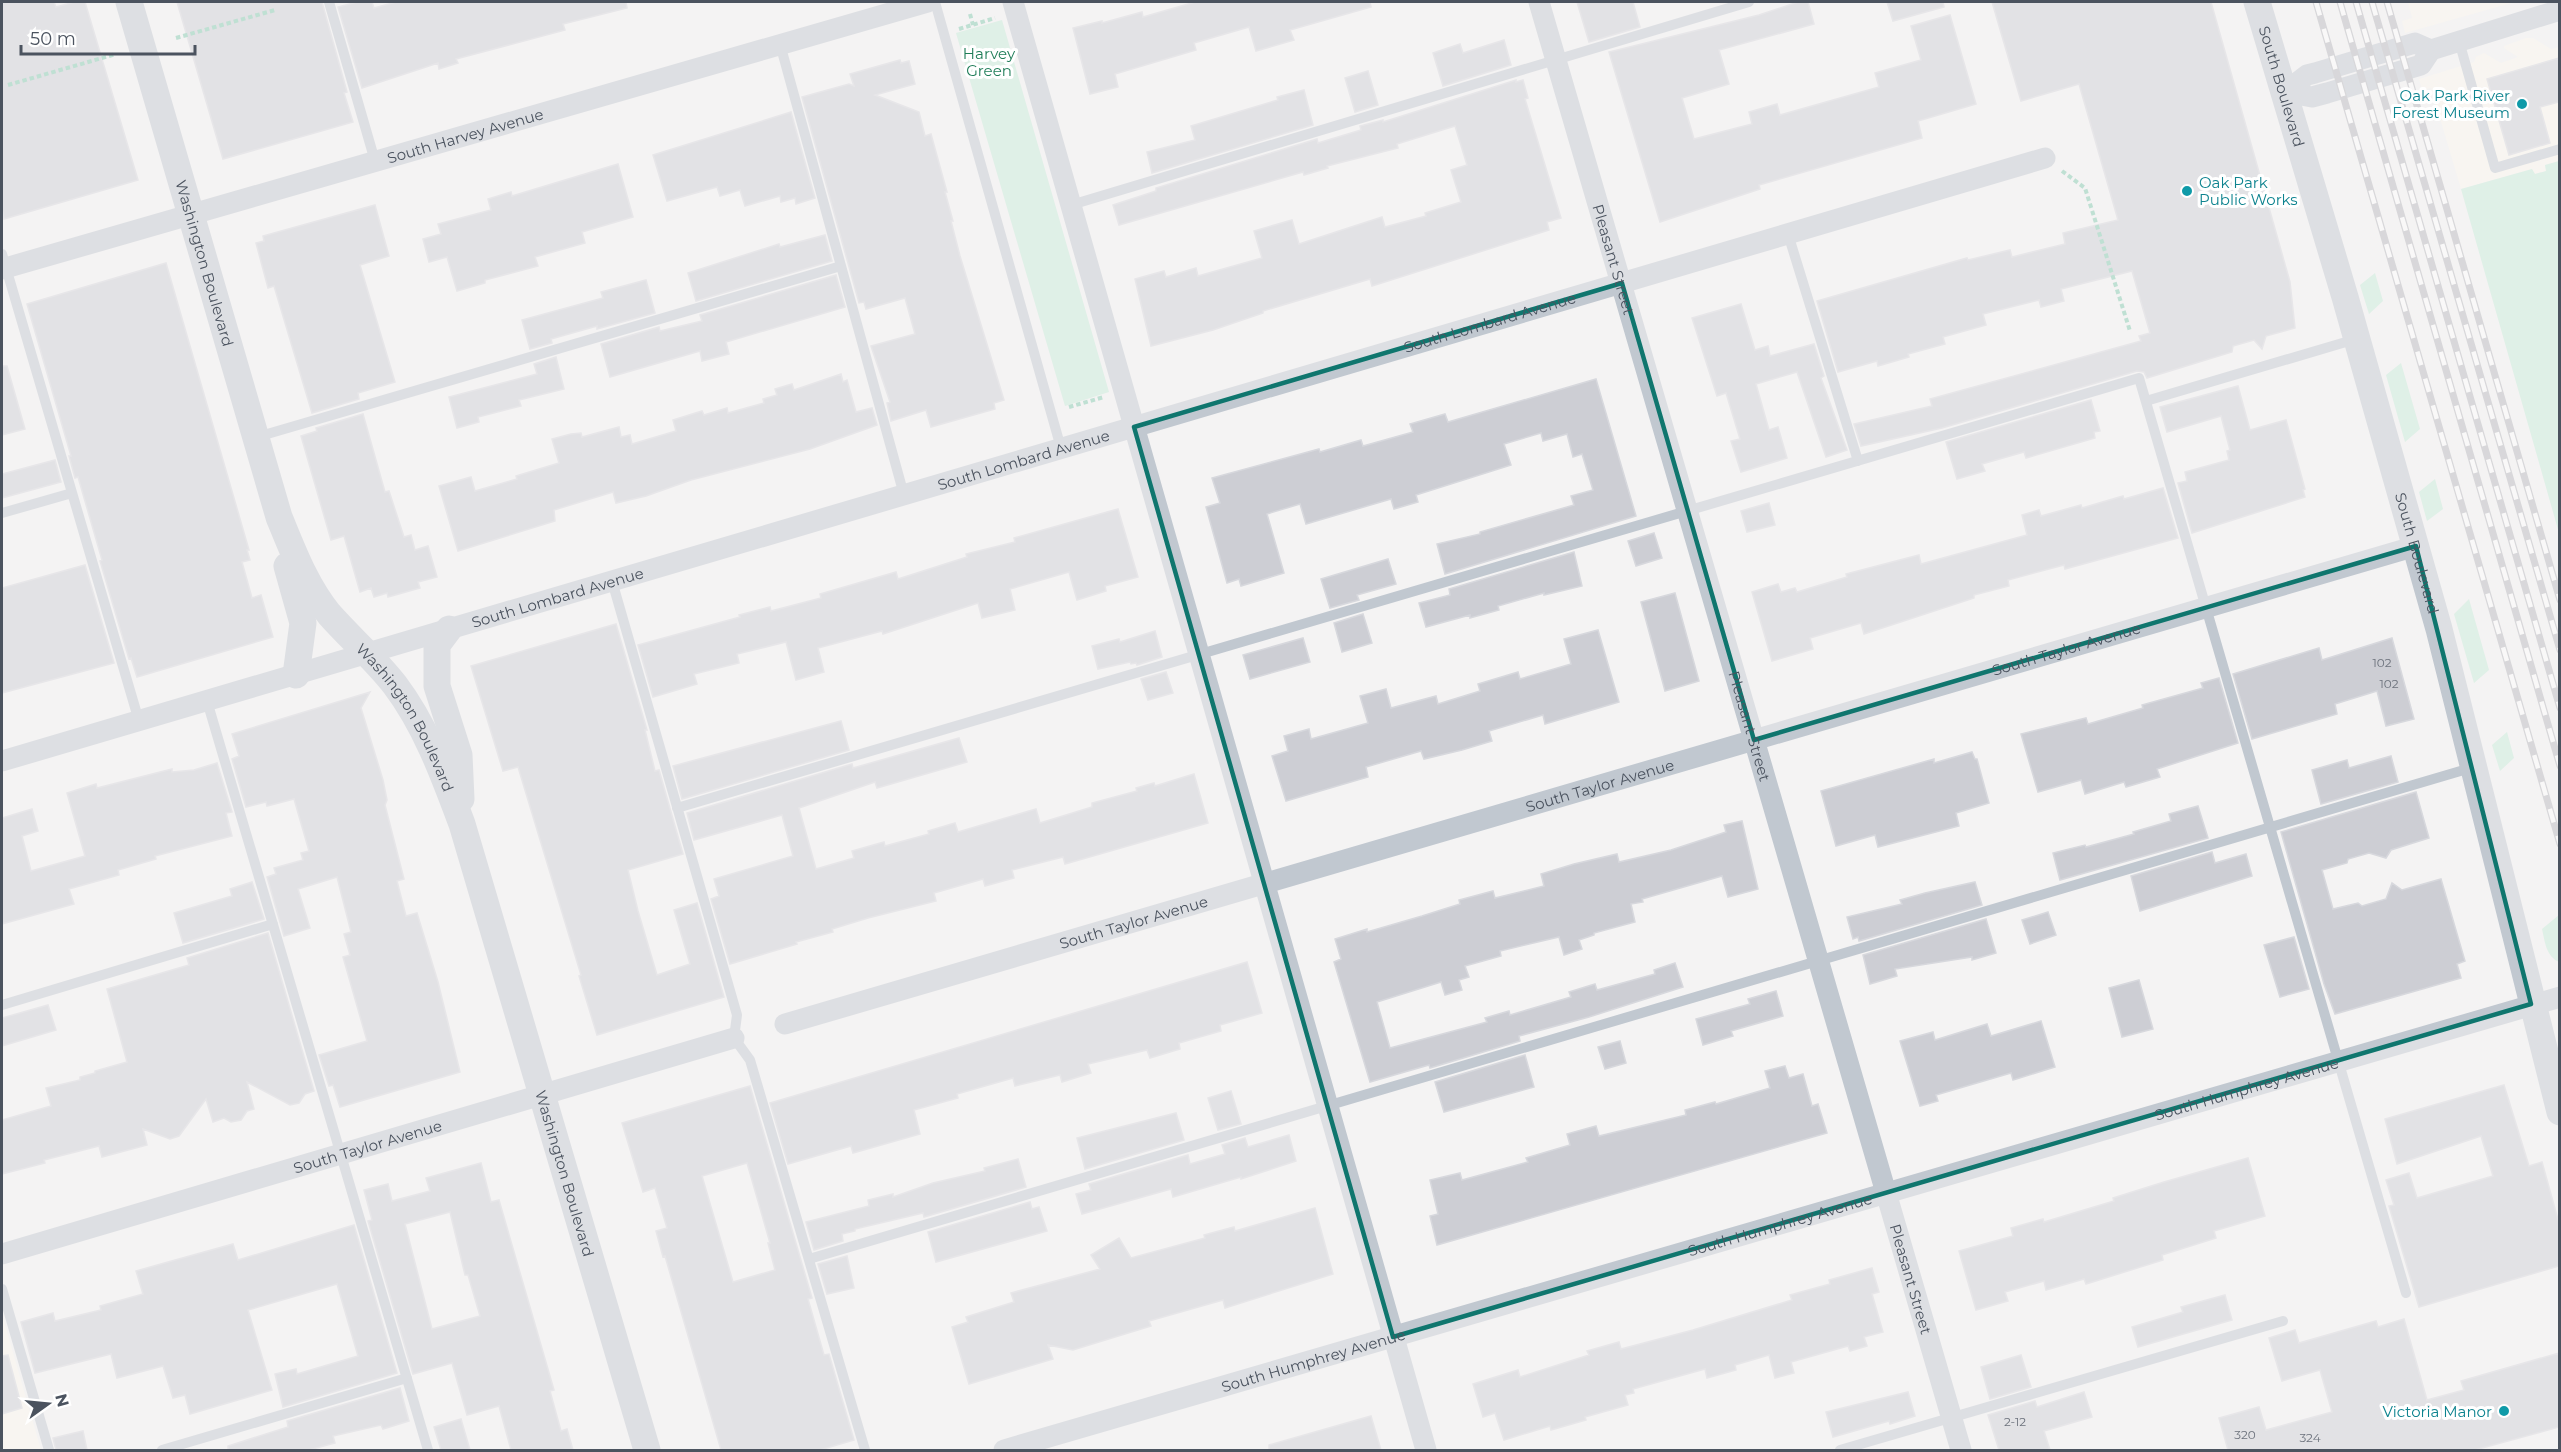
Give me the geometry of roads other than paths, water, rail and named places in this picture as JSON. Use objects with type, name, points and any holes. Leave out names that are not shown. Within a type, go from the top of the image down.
[{"type":"street","name":"Washington Boulevard","points":[[129,2],[279,517],[309,585],[330,615],[394,684],[421,726],[442,771],[462,824],[647,1450]]},
{"type":"street","name":"South Harvey Avenue","points":[[3,263],[191,214],[928,2]]},
{"type":"street","points":[[1013,2],[1426,1450]]},
{"type":"street","name":"Pleasant Street","points":[[1539,2],[1961,1450]]},
{"type":"street","name":"South Boulevard","points":[[2257,2],[2357,338],[2475,767],[2551,997],[2559,1112]]},
{"type":"street","points":[[2285,92],[2307,75],[2415,43],[2431,50],[2559,10]]},
{"type":"street","name":"South Lombard Avenue","points":[[2,761],[2045,158]]},
{"type":"street","points":[[279,517],[287,568],[303,623],[296,675]]},
{"type":"street","name":"South Taylor Avenue","points":[[785,1024],[2416,546]]},
{"type":"street","points":[[449,629],[437,645],[436,686],[459,755],[462,824]]},
{"type":"street","name":"South Humphrey Avenue","points":[[1004,1450],[2551,997]]},
{"type":"street","name":"South Taylor Avenue","points":[[2,1254],[734,1038]]},
{"type":"lane","points":[[329,2],[375,161]]},
{"type":"lane","points":[[934,2],[1061,448]]},
{"type":"lane","points":[[1071,205],[1749,2]]},
{"type":"lane","points":[[2459,41],[2495,168],[2559,149]]},
{"type":"lane","points":[[780,44],[904,495]]},
{"type":"lane","points":[[1788,234],[1858,461]]},
{"type":"lane","points":[[3,263],[139,721]]},
{"type":"lane","points":[[256,437],[841,266]]},
{"type":"lane","points":[[2146,401],[2357,338]]},
{"type":"lane","points":[[678,808],[2139,378],[2406,1293]]},
{"type":"lane","points":[[2,513],[72,493]]},
{"type":"lane","points":[[612,581],[737,1015],[734,1038],[750,1060],[865,1450]]},
{"type":"lane","points":[[207,701],[428,1450]]},
{"type":"lane","points":[[809,1260],[2475,767]]},
{"type":"lane","points":[[2,1005],[273,924]]},
{"type":"lane","points":[[2,1289],[49,1450]]},
{"type":"lane","points":[[1840,1450],[2283,1321]]},
{"type":"lane","points":[[162,1450],[406,1378]]},
{"type":"railway","points":[[2316,2],[2560,844]]},
{"type":"railway","points":[[2340,2],[2560,766]]},
{"type":"railway","points":[[2356,2],[2560,708]]},
{"type":"railway","points":[[2372,2],[2560,650]]},
{"type":"railway","points":[[2387,2],[2560,600]]},
{"type":"place","name":"Oak Park River Forest Museum","points":[[2522,104]]},
{"type":"place","name":"Oak Park Public Works","points":[[2187,191]]},
{"type":"place","name":"Victoria Manor","points":[[2504,1411]]},
{"type":"park label","name":"Harvey Green","points":[[989,62]]}]
